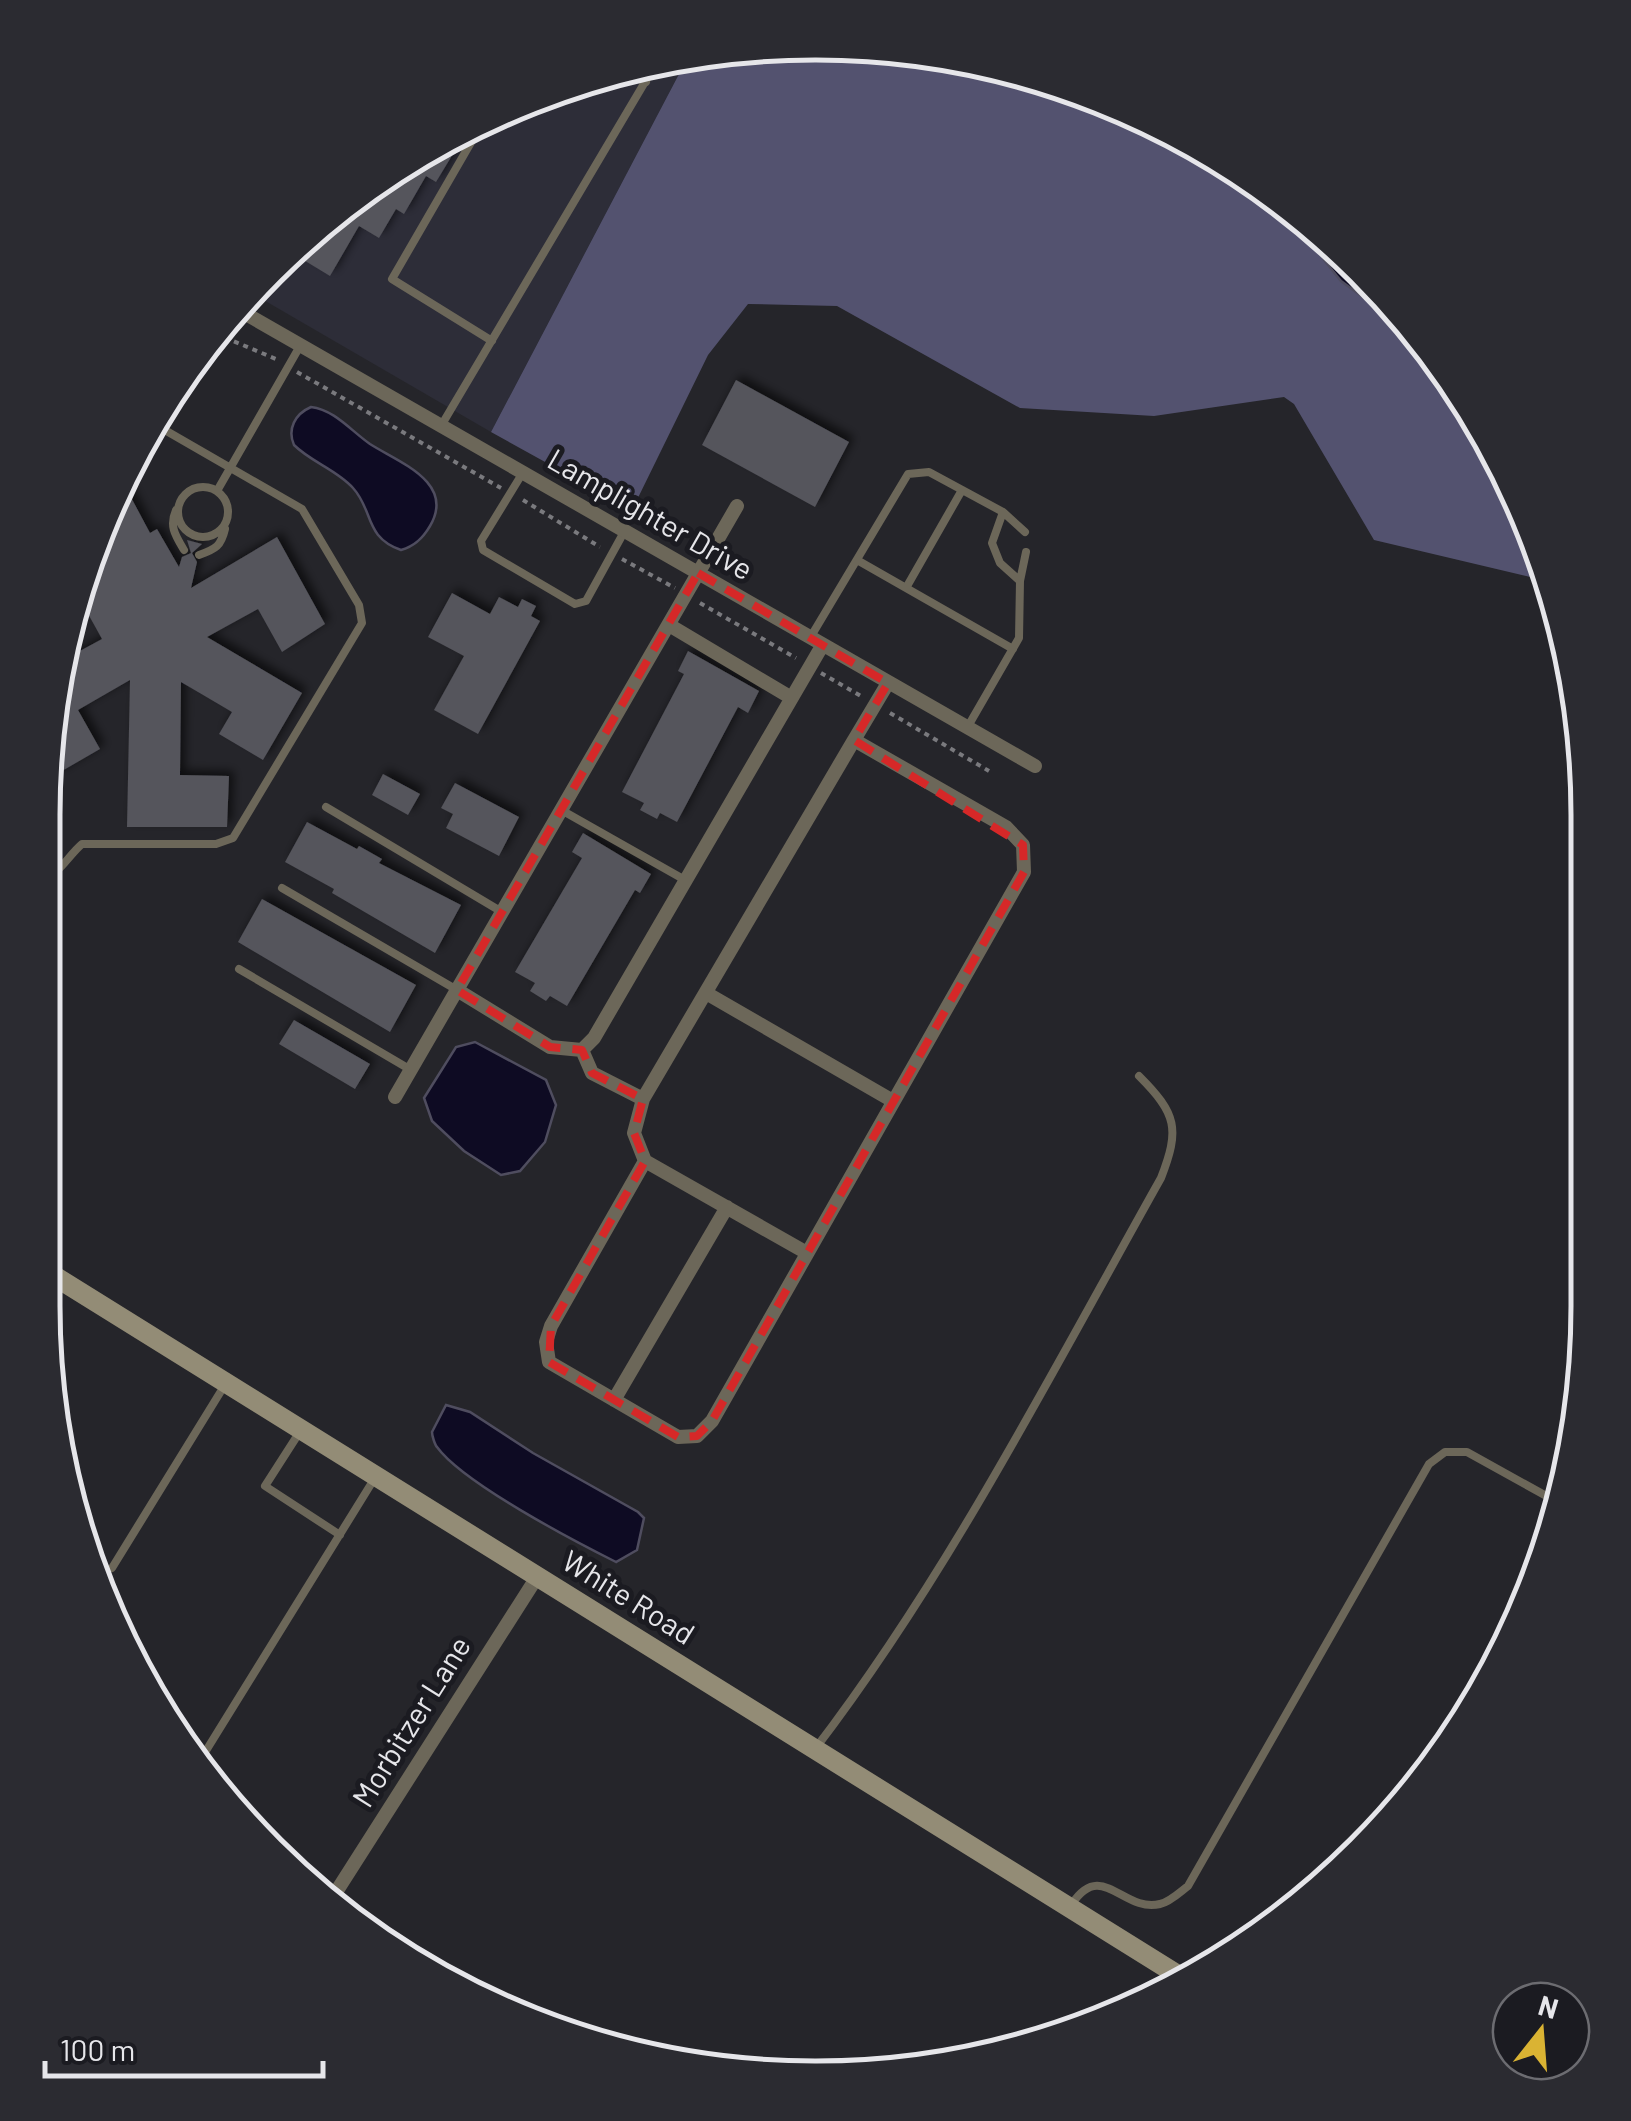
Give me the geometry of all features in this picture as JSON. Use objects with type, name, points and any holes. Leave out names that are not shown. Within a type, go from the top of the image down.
[{"type":"street","name":"Lamplighter Drive","points":[[248,316],[1034,766]]},
{"type":"street","points":[[395,1097],[737,506]]},
{"type":"street","points":[[669,625],[790,697]]},
{"type":"street","points":[[582,1050],[594,1038],[686,880],[790,697],[816,642]]},
{"type":"street","points":[[807,1253],[645,1161],[634,1132],[644,1099],[888,684]]},
{"type":"street","points":[[645,1161],[550,1326],[546,1342],[549,1362],[678,1437],[697,1436],[712,1421],[1024,872],[1023,845],[1006,828],[854,740]]},
{"type":"street","points":[[456,990],[550,1047],[582,1050]]},
{"type":"street","points":[[706,992],[893,1101]]},
{"type":"street","points":[[582,1050],[592,1073],[644,1099]]},
{"type":"street","points":[[614,1400],[727,1207]]},
{"type":"street","name":"White Road","points":[[60,1280],[1172,1971]]},
{"type":"street","name":"Morbitzer Lane","points":[[338,1891],[537,1577]]},
{"type":"lane","points":[[441,426],[646,82]]},
{"type":"lane","points":[[470,144],[392,279],[492,342]]},
{"type":"lane","points":[[217,490],[300,346]]},
{"type":"lane","points":[[60,868],[82,844],[216,844],[233,838],[362,622],[360,605],[302,509],[166,431]]},
{"type":"lane","points":[[816,642],[857,560],[908,474],[929,472],[1003,512],[1025,532]]},
{"type":"lane","points":[[522,474],[481,541],[482,550],[575,604],[586,600],[624,532]]},
{"type":"lane","points":[[184,550],[172,521],[178,506],[186,492],[210,487],[228,504],[227,522],[222,543],[199,554]]},
{"type":"lane","points":[[906,588],[962,490]]},
{"type":"lane","points":[[178,506],[184,529],[199,537],[216,534],[227,522]]},
{"type":"lane","points":[[1003,512],[992,543],[1000,562],[1020,581]]},
{"type":"lane","points":[[967,728],[1019,638],[1020,581],[1026,552]]},
{"type":"lane","points":[[857,560],[1013,649]]},
{"type":"lane","points":[[326,807],[502,912]]},
{"type":"lane","points":[[563,811],[686,880]]},
{"type":"lane","points":[[282,888],[456,990]]},
{"type":"lane","points":[[239,968],[410,1070]]},
{"type":"lane","points":[[815,1749],[868,1680],[1006,1453],[1161,1178],[1173,1147],[1174,1121],[1162,1099],[1139,1076]]},
{"type":"lane","points":[[112,1568],[226,1383]]},
{"type":"lane","points":[[301,1429],[265,1486],[340,1535]]},
{"type":"lane","points":[[1070,1908],[1083,1888],[1093,1885],[1147,1905],[1164,1904],[1188,1886],[1429,1464],[1444,1452],[1467,1452],[1546,1496]]},
{"type":"lane","points":[[206,1752],[376,1476]]},
{"type":"highlighted area","points":[[698,573],[888,683],[854,740],[1023,845],[1024,872],[712,1421],[697,1436],[678,1437],[549,1362],[551,1326],[645,1161],[634,1133],[643,1099],[592,1073],[582,1050],[550,1047],[457,990]]},
{"type":"shaded area","points":[[816,60],[914,66],[1058,100],[1150,138],[1235,187],[1312,246],[1341,281],[1384,317],[1444,396],[1493,481],[1532,578],[1374,540],[1294,404],[1284,397],[1154,416],[1020,408],[837,306],[748,304],[708,355],[632,510],[491,432],[680,73],[717,66]]},
{"type":"shaded area","points":[[680,73],[491,432],[263,300],[317,247],[356,216],[438,161],[481,138],[573,100]]},
{"type":"shaded area","points":[[1324,257],[1370,302],[1341,281]]},
{"type":"shaded area","points":[[311,407],[335,417],[430,485],[436,497],[436,511],[418,541],[401,550],[389,545],[375,531],[353,488],[294,445],[294,423]]},
{"type":"shaded area","points":[[475,1042],[546,1080],[556,1105],[545,1142],[520,1171],[501,1175],[464,1151],[432,1121],[424,1098],[456,1047]]},
{"type":"shaded area","points":[[446,1405],[470,1412],[533,1453],[638,1512],[644,1518],[637,1550],[616,1562],[520,1510],[470,1477],[450,1461],[434,1440],[432,1432]]},
{"type":"building","points":[[454,153],[436,182],[426,176],[404,214],[396,209],[379,238],[359,226],[330,276],[303,260],[396,187]]},
{"type":"building","points":[[736,380],[849,442],[815,507],[702,445]]},
{"type":"building","points":[[131,497],[150,533],[157,529],[179,567],[182,557],[191,553],[187,540],[202,544],[192,553],[197,562],[191,588],[277,537],[325,624],[282,652],[258,609],[207,637],[302,693],[263,760],[219,734],[232,712],[181,682],[180,775],[229,776],[227,827],[127,827],[130,680],[78,710],[100,749],[62,771],[66,717],[79,652],[102,639],[88,614]]},
{"type":"building","points":[[452,593],[490,614],[499,597],[518,607],[522,599],[536,606],[531,616],[540,621],[478,734],[434,710],[464,656],[428,637]]},
{"type":"building","points":[[688,651],[759,691],[748,713],[738,707],[677,822],[660,813],[657,819],[640,810],[644,803],[622,792],[684,674],[678,671]]},
{"type":"building","points":[[383,774],[420,794],[408,815],[372,795]]},
{"type":"building","points":[[455,783],[519,817],[499,856],[446,828],[453,814],[441,808]]},
{"type":"building","points":[[307,822],[357,849],[359,846],[382,859],[379,863],[461,905],[435,953],[285,862]]},
{"type":"building","points":[[583,833],[651,874],[640,893],[635,890],[567,1006],[550,996],[546,1001],[530,991],[535,983],[515,972],[582,858],[572,852]]},
{"type":"building","points":[[262,899],[416,985],[390,1032],[238,942]]},
{"type":"building","points":[[294,1020],[370,1064],[355,1089],[279,1044]]}]
